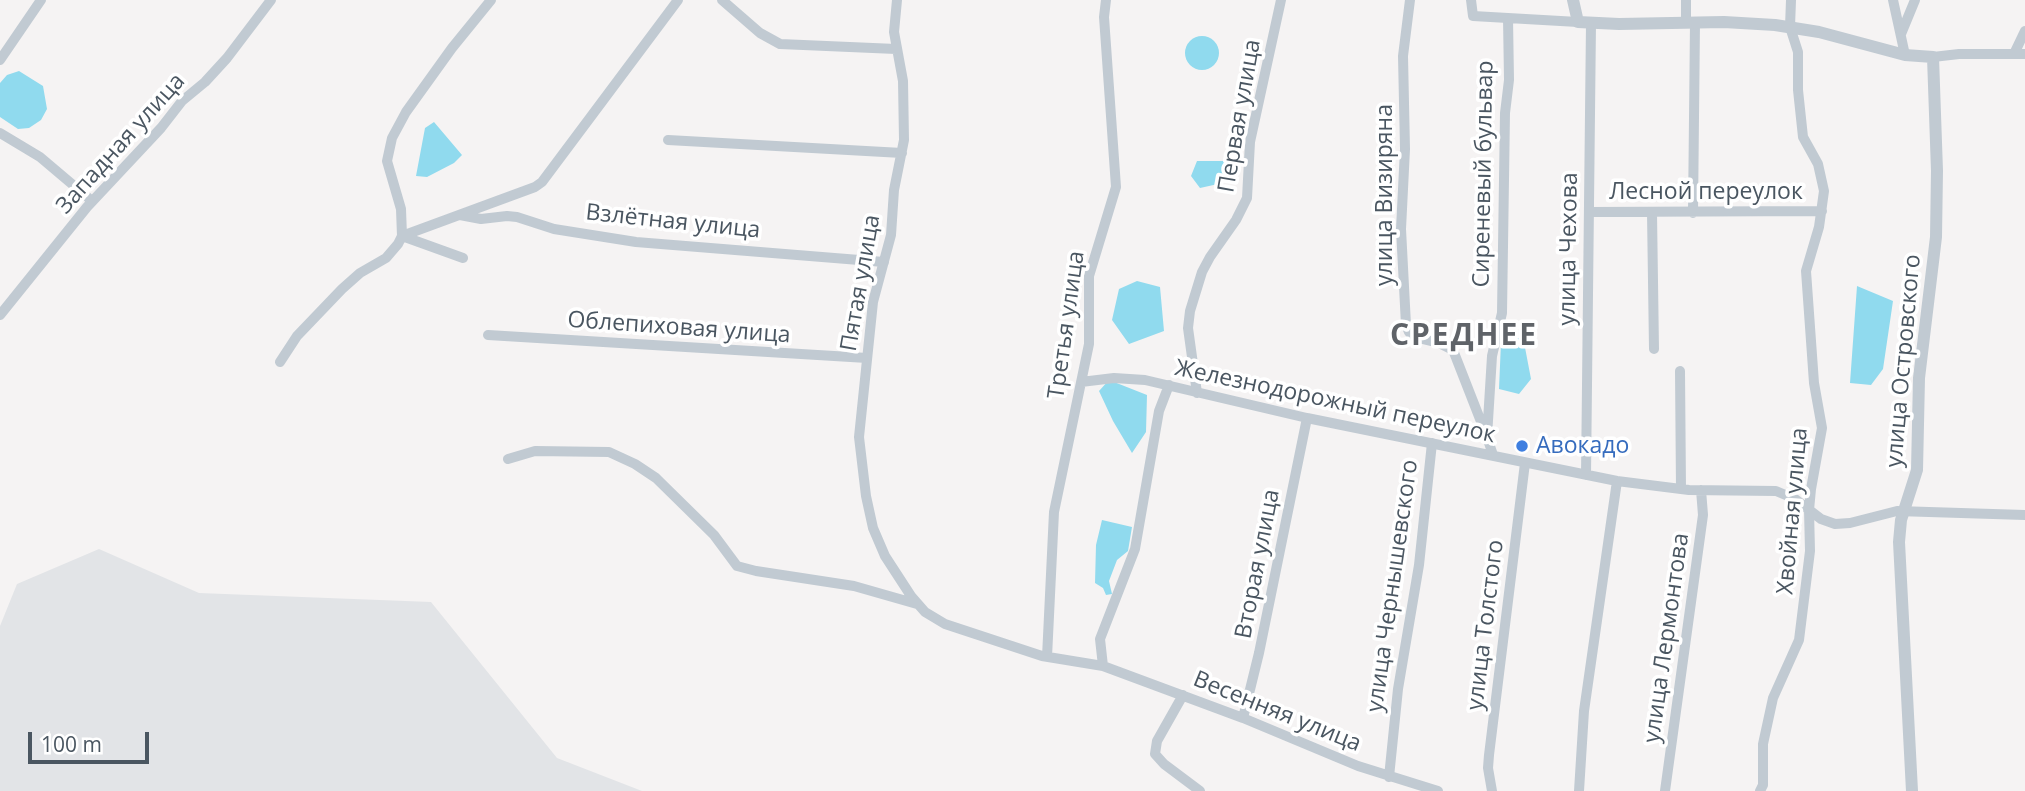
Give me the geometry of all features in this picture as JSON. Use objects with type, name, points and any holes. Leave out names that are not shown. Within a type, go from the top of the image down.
[{"type":"street","points":[[0,60],[41,0]]},
{"type":"street","name":"Западная улица","points":[[0,315],[92,201],[161,128],[182,101],[221,65],[271,0]]},
{"type":"street","points":[[280,362],[297,336],[352,280],[393,252],[402,236],[399,196],[387,169],[392,138],[406,112],[491,0]]},
{"type":"street","points":[[402,236],[535,187],[678,0]]},
{"type":"street","points":[[722,0],[760,33],[780,44],[896,49]]},
{"type":"street","name":"Пятая улица","points":[[897,0],[894,32],[904,99],[905,128],[894,190],[891,234],[873,302],[859,437],[869,514],[885,556],[917,604]]},
{"type":"street","name":"Третья улица","points":[[1047,657],[1052,522],[1090,330],[1089,276],[1116,187],[1105,0]]},
{"type":"street","name":"Первая улица","points":[[1197,393],[1188,328],[1190,311],[1206,264],[1247,198],[1250,142],[1281,0]]},
{"type":"street","name":"улица Визиряна","points":[[1410,0],[1403,56],[1405,149],[1401,229],[1406,325],[1414,337],[1439,343],[1453,350],[1487,437]]},
{"type":"street","points":[[1471,0],[1473,16],[1584,22],[1691,22],[1790,27],[1905,55],[1933,57],[2019,54],[2025,31]]},
{"type":"street","points":[[1573,0],[1584,22]]},
{"type":"street","points":[[1686,0],[1691,22],[1693,213]]},
{"type":"street","name":"Хвойная улица","points":[[1760,791],[1763,785],[1763,744],[1773,698],[1799,640],[1810,551],[1809,510],[1822,428],[1814,383],[1806,271],[1822,211],[1823,177],[1803,137],[1798,90],[1798,52],[1790,27],[1791,0]]},
{"type":"street","points":[[1894,0],[1905,55]]},
{"type":"street","points":[[1901,34],[1915,0]]},
{"type":"street","name":"Сиреневый бульвар","points":[[1493,455],[1487,437],[1492,356],[1502,313],[1505,113],[1509,80],[1508,18]]},
{"type":"street","name":"улица Чехова","points":[[1584,22],[1589,212],[1586,475]]},
{"type":"street","name":"улица Островского","points":[[1912,791],[1899,531],[1917,470],[1919,378],[1936,237],[1937,152],[1933,57]]},
{"type":"street","points":[[0,133],[40,157],[92,201]]},
{"type":"street","points":[[668,139],[902,153]]},
{"type":"street","name":"Лесной переулок","points":[[1589,212],[1822,211]]},
{"type":"street","points":[[1652,213],[1654,349]]},
{"type":"street","name":"Взлётная улица","points":[[460,215],[481,219],[517,217],[554,229],[636,242],[884,262]]},
{"type":"street","points":[[402,236],[463,258]]},
{"type":"street","name":"Облепиховая улица","points":[[488,335],[867,358]]},
{"type":"street","points":[[1680,371],[1681,489]]},
{"type":"street","name":"Железнодорожный переулок","points":[[1081,382],[1130,378],[1169,385],[1307,418],[1617,481],[1681,489],[1776,491],[1795,499],[1827,522],[1842,524],[1904,511],[2025,516]]},
{"type":"street","points":[[1103,666],[1100,639],[1135,549],[1159,411],[1169,385]]},
{"type":"street","name":"Вторая улица","points":[[1244,718],[1307,418]]},
{"type":"street","name":"улица Чернышевского","points":[[1389,777],[1398,689],[1419,565],[1432,443]]},
{"type":"street","points":[[508,459],[536,451],[609,452],[656,478],[714,535],[737,566],[854,586],[917,604],[945,624],[1047,657]]},
{"type":"street","name":"улица Толстого","points":[[1492,791],[1489,755],[1525,463]]},
{"type":"street","points":[[1579,791],[1584,711],[1617,481]]},
{"type":"street","name":"улица Лермонтова","points":[[1665,791],[1703,515],[1701,490]]},
{"type":"street","name":"Весенняя улица","points":[[1047,657],[1103,666],[1244,718],[1329,755],[1438,791]]},
{"type":"street","points":[[1183,695],[1157,741],[1155,754],[1200,791]]},
{"type":"shaded area","points":[[99,549],[199,593],[431,602],[557,758],[642,791],[0,791],[0,626],[17,584]]},
{"type":"water","points":[[1202,36],[1214,41],[1219,53],[1214,65],[1202,70],[1190,65],[1185,53],[1190,41]]},
{"type":"water","points":[[19,71],[43,86],[47,109],[41,120],[29,128],[18,129],[0,117],[0,83],[7,75]]},
{"type":"water","points":[[434,122],[462,155],[454,163],[427,177],[416,176],[425,128]]},
{"type":"water","points":[[1197,161],[1224,161],[1228,174],[1218,184],[1200,188],[1191,176]]},
{"type":"water","points":[[1137,281],[1160,287],[1164,331],[1129,344],[1112,320],[1119,289]]},
{"type":"water","points":[[1857,286],[1893,301],[1883,369],[1871,385],[1850,383]]},
{"type":"water","points":[[1523,337],[1531,379],[1519,394],[1499,389],[1501,342]]},
{"type":"water","points":[[1109,380],[1147,395],[1146,432],[1132,453],[1099,391]]},
{"type":"water","points":[[1102,520],[1132,527],[1128,551],[1117,560],[1109,581],[1112,594],[1106,595],[1103,588],[1095,583],[1096,545]]},
{"type":"place","name":"Авокадо","points":[[1522,446]]},
{"type":"district","name":"СРЕДНЕЕ","points":[[1464,336]]}]
